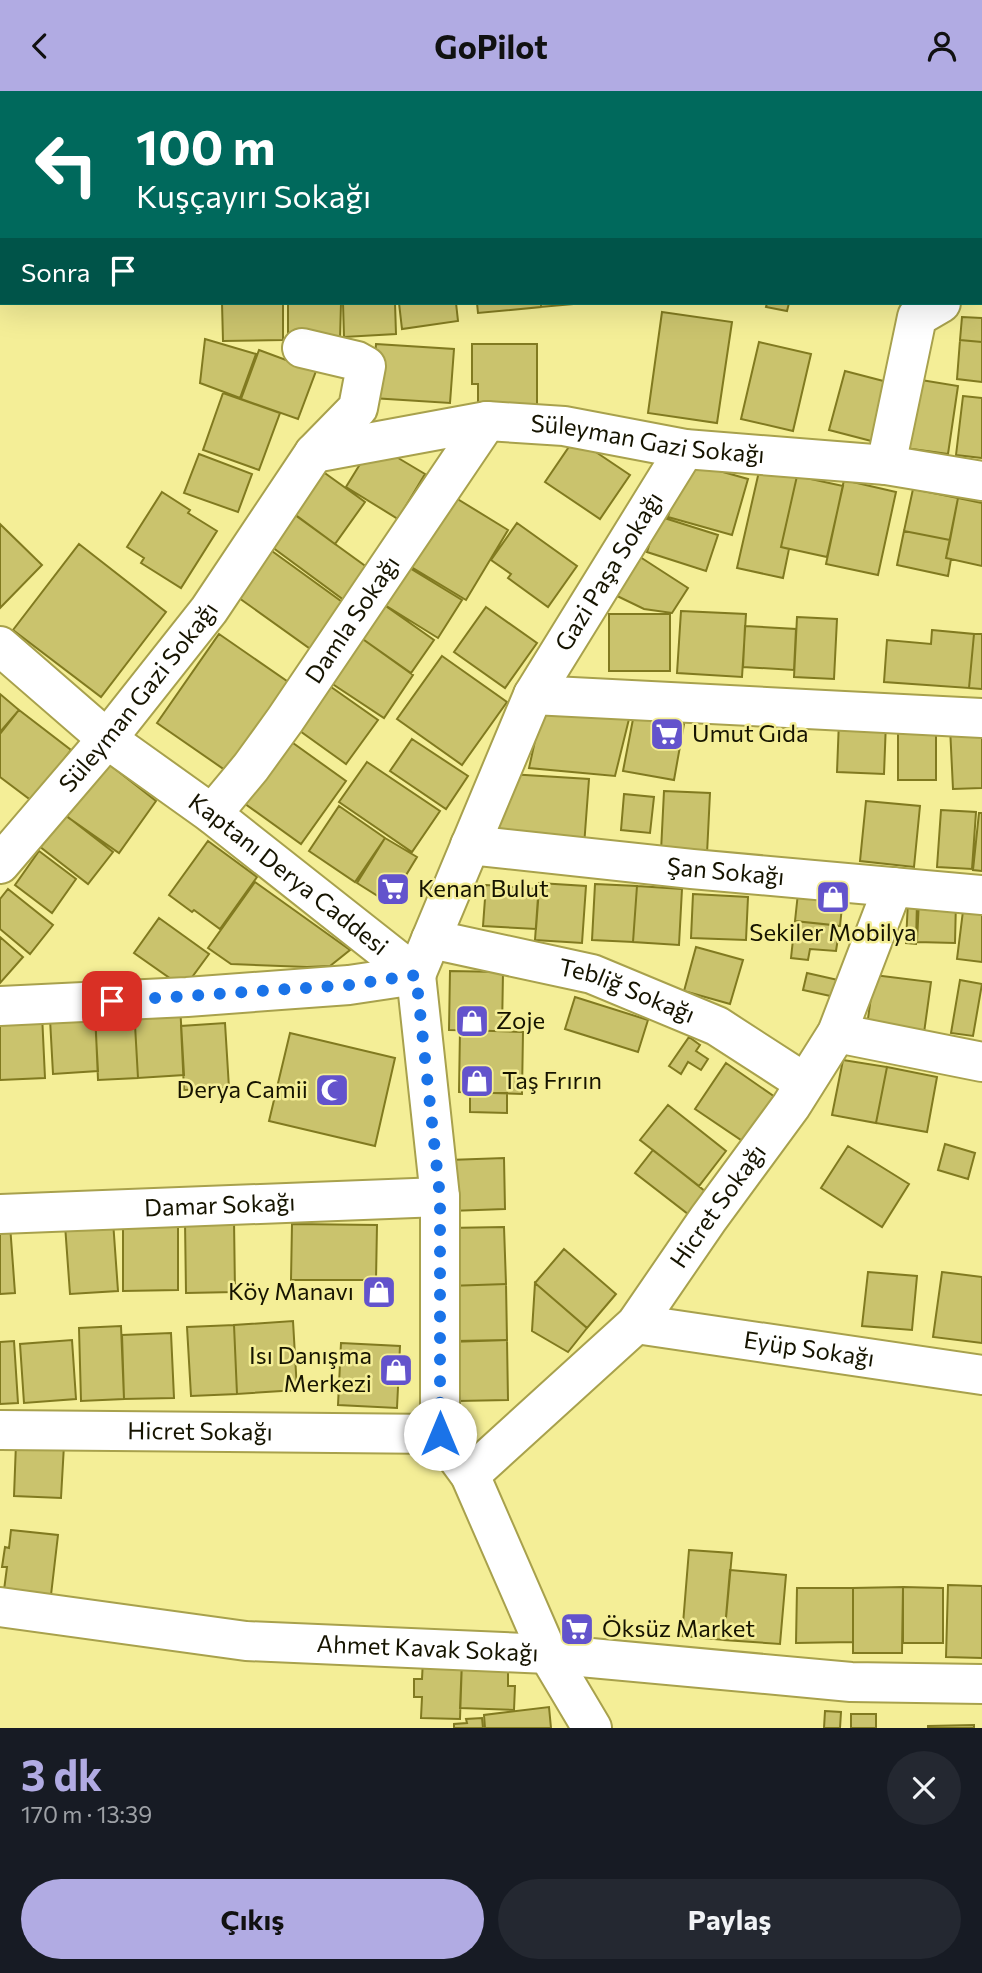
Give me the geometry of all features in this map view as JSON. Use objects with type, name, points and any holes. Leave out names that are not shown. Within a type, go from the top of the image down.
[{"type":"street","points":[[886,465],[918,317],[938,305]]},
{"type":"street","name":"Süleyman Gazi Sokağı","points":[[0,864],[107,739],[209,610],[314,453],[358,408],[366,366],[358,361],[302,348]]},
{"type":"street","name":"Süleyman Gazi Sokağı","points":[[314,453],[487,421],[564,426],[685,449],[886,465],[982,481]]},
{"type":"street","name":"Damla Sokağı","points":[[212,814],[285,720],[487,421]]},
{"type":"street","name":"Gazi Paşa Sokağı","points":[[416,975],[533,695],[685,449]]},
{"type":"street","name":"Kaptanı Derya Caddesi","points":[[1,649],[107,739],[212,814],[416,975]]},
{"type":"street","points":[[533,695],[982,718]]},
{"type":"street","name":"Şan Sokağı","points":[[470,845],[692,869],[982,895]]},
{"type":"street","name":"Hicret Sokağı","points":[[470,1475],[636,1324],[791,1105],[837,1033],[893,887]]},
{"type":"street","name":"Tebliğ Sokağı","points":[[431,939],[592,974],[717,1026],[805,1083]]},
{"type":"street","points":[[0,1006],[187,997],[335,986],[416,975],[440,1197],[440,1434],[470,1475],[548,1654],[592,1728]]},
{"type":"street","points":[[837,1033],[982,1062]]},
{"type":"street","name":"Damar Sokağı","points":[[0,1214],[440,1197]]},
{"type":"street","name":"Eyüp Sokağı","points":[[636,1324],[982,1375]]},
{"type":"street","name":"Hicret Sokağı","points":[[0,1430],[440,1434]]},
{"type":"street","name":"Ahmet Kavak Sokağı","points":[[0,1607],[246,1641],[548,1654],[851,1682],[982,1684]]},
{"type":"building","points":[[222,305],[283,305],[283,340],[223,341]]},
{"type":"building","points":[[288,305],[341,305],[340,339],[288,341]]},
{"type":"building","points":[[343,305],[395,305],[396,334],[344,337]]},
{"type":"building","points":[[399,305],[456,305],[458,321],[402,329]]},
{"type":"building","points":[[477,305],[541,305],[541,307],[478,313]]},
{"type":"building","points":[[766,305],[788,305],[787,311]]},
{"type":"building","points":[[662,312],[732,322],[717,423],[648,413]]},
{"type":"building","points":[[962,317],[982,318],[982,342],[960,340]]},
{"type":"building","points":[[205,339],[256,354],[240,398],[200,383]]},
{"type":"building","points":[[960,340],[982,342],[982,382],[957,379]]},
{"type":"building","points":[[759,342],[811,354],[793,431],[741,419]]},
{"type":"building","points":[[376,344],[454,349],[450,403],[372,398]]},
{"type":"building","points":[[472,344],[537,344],[537,405],[478,405],[478,384],[472,384]]},
{"type":"building","points":[[259,350],[316,371],[298,419],[241,399]]},
{"type":"building","points":[[845,371],[895,384],[879,443],[829,430]]},
{"type":"building","points":[[915,379],[958,386],[948,454],[905,448]]},
{"type":"building","points":[[223,393],[280,413],[259,470],[203,450]]},
{"type":"building","points":[[963,396],[982,398],[982,458],[956,455]]},
{"type":"building","points":[[575,438],[630,475],[600,519],[545,482]]},
{"type":"building","points":[[373,443],[425,474],[398,519],[346,487]]},
{"type":"building","points":[[199,454],[252,474],[238,512],[184,493]]},
{"type":"building","points":[[684,461],[748,479],[732,535],[668,517]]},
{"type":"building","points":[[760,467],[797,476],[781,547],[789,549],[783,578],[737,568]]},
{"type":"building","points":[[322,471],[365,502],[335,544],[293,513]]},
{"type":"building","points":[[797,476],[843,486],[827,557],[781,547]]},
{"type":"building","points":[[844,480],[896,492],[878,575],[826,564]]},
{"type":"building","points":[[913,489],[958,498],[950,540],[904,531]]},
{"type":"building","points":[[162,492],[217,531],[181,588],[141,563],[144,558],[127,547]]},
{"type":"building","points":[[451,495],[508,530],[466,600],[408,565]]},
{"type":"building","points":[[958,498],[982,503],[982,566],[946,558]]},
{"type":"building","points":[[295,515],[375,573],[352,606],[272,547]]},
{"type":"building","points":[[658,516],[718,535],[706,571],[647,552]]},
{"type":"building","points":[[517,523],[577,566],[548,607],[508,578],[511,574],[491,560]]},
{"type":"building","points":[[0,524],[42,565],[0,608]]},
{"type":"building","points":[[904,531],[950,540],[946,558],[951,559],[948,576],[897,565]]},
{"type":"building","points":[[79,544],[166,612],[101,697],[13,630]]},
{"type":"building","points":[[265,546],[356,612],[323,658],[232,593]]},
{"type":"building","points":[[637,555],[688,588],[672,613],[644,609],[613,594]]},
{"type":"building","points":[[403,564],[462,600],[438,638],[380,602]]},
{"type":"building","points":[[380,602],[434,640],[411,673],[357,635]]},
{"type":"building","points":[[486,607],[537,643],[505,688],[454,652]]},
{"type":"building","points":[[681,611],[746,614],[742,677],[677,673]]},
{"type":"building","points":[[609,614],[670,614],[670,671],[609,671]]},
{"type":"building","points":[[797,617],[837,619],[834,679],[794,677]]},
{"type":"building","points":[[745,626],[796,629],[794,670],[743,667]]},
{"type":"building","points":[[932,630],[974,634],[969,688],[884,682],[887,640],[931,644]]},
{"type":"building","points":[[219,634],[297,688],[235,777],[157,723]]},
{"type":"building","points":[[974,634],[982,634],[982,689],[969,688]]},
{"type":"building","points":[[357,635],[413,675],[384,718],[328,681]]},
{"type":"building","points":[[442,656],[507,702],[462,765],[397,719]]},
{"type":"building","points":[[324,682],[378,720],[346,764],[293,726]]},
{"type":"building","points":[[0,694],[19,710],[0,732]]},
{"type":"building","points":[[542,709],[630,715],[615,776],[529,768]]},
{"type":"building","points":[[19,710],[71,750],[32,801],[0,777],[0,734]]},
{"type":"building","points":[[634,714],[684,724],[674,780],[623,771]]},
{"type":"building","points":[[839,720],[886,722],[884,774],[837,772]]},
{"type":"building","points":[[898,723],[936,723],[936,780],[898,780]]},
{"type":"building","points":[[982,726],[982,788],[953,789],[950,727]]},
{"type":"building","points":[[286,738],[346,781],[301,844],[241,801]]},
{"type":"building","points":[[412,739],[468,776],[446,809],[390,771]]},
{"type":"building","points":[[105,761],[156,801],[119,853],[59,811]]},
{"type":"building","points":[[367,762],[440,811],[412,852],[339,802]]},
{"type":"building","points":[[509,774],[589,779],[584,846],[496,840]]},
{"type":"building","points":[[664,791],[710,793],[707,854],[661,851]]},
{"type":"building","points":[[624,794],[654,797],[650,833],[621,830]]},
{"type":"building","points":[[866,801],[920,806],[914,867],[860,861]]},
{"type":"building","points":[[339,806],[385,838],[355,882],[309,851]]},
{"type":"building","points":[[941,810],[976,812],[972,869],[937,867]]},
{"type":"building","points":[[979,813],[982,813],[982,871],[973,870]]},
{"type":"building","points":[[64,814],[113,852],[88,884],[39,846]]},
{"type":"building","points":[[385,838],[417,857],[389,903],[357,883]]},
{"type":"building","points":[[208,841],[257,877],[220,929],[169,895]]},
{"type":"building","points":[[39,851],[76,879],[52,913],[15,885]]},
{"type":"building","points":[[255,882],[350,950],[330,966],[307,967],[231,964],[208,948]]},
{"type":"building","points":[[539,883],[586,886],[582,943],[535,940]]},
{"type":"building","points":[[595,884],[637,886],[633,942],[592,940]]},
{"type":"building","points":[[486,885],[539,889],[536,929],[483,926]]},
{"type":"building","points":[[637,886],[682,889],[679,945],[633,942]]},
{"type":"building","points":[[8,889],[53,925],[30,954],[0,929],[0,899]]},
{"type":"building","points":[[798,893],[843,897],[840,926],[795,921]]},
{"type":"building","points":[[693,894],[748,897],[746,940],[691,938]]},
{"type":"building","points":[[908,900],[917,901],[916,944],[906,943]]},
{"type":"building","points":[[919,900],[956,901],[955,943],[917,942]]},
{"type":"building","points":[[964,903],[982,905],[982,962],[957,959]]},
{"type":"building","points":[[159,918],[209,954],[184,988],[134,953]]},
{"type":"building","points":[[795,921],[832,925],[831,937],[838,938],[836,951],[810,949],[808,960],[791,958]]},
{"type":"building","points":[[0,937],[23,957],[0,983]]},
{"type":"building","points":[[696,947],[743,960],[730,1004],[684,991]]},
{"type":"building","points":[[450,971],[503,972],[502,1031],[449,1030]]},
{"type":"building","points":[[807,973],[838,980],[835,997],[803,990]]},
{"type":"building","points":[[874,975],[931,982],[924,1033],[867,1026]]},
{"type":"building","points":[[960,980],[982,984],[973,1036],[951,1033]]},
{"type":"building","points":[[575,997],[648,1020],[638,1052],[565,1029]]},
{"type":"building","points":[[180,1005],[184,1075],[138,1078],[134,1007]]},
{"type":"building","points":[[134,1007],[138,1078],[98,1080],[95,1009]]},
{"type":"building","points":[[42,1014],[45,1078],[0,1080],[0,1016]]},
{"type":"building","points":[[95,1017],[98,1071],[53,1074],[50,1019]]},
{"type":"building","points":[[225,1023],[229,1088],[184,1090],[181,1026]]},
{"type":"building","points":[[460,1030],[523,1032],[522,1094],[459,1092]]},
{"type":"building","name":"Derya Camii","points":[[290,1033],[395,1058],[375,1146],[269,1121]]},
{"type":"building","points":[[689,1037],[700,1045],[696,1051],[708,1059],[701,1070],[688,1062],[681,1074],[669,1066]]},
{"type":"building","points":[[843,1060],[887,1067],[876,1123],[832,1115]]},
{"type":"building","points":[[726,1063],[775,1097],[744,1142],[695,1109]]},
{"type":"building","points":[[887,1067],[937,1077],[927,1132],[876,1123]]},
{"type":"building","points":[[470,1093],[507,1093],[507,1113],[470,1112]]},
{"type":"building","points":[[668,1105],[726,1151],[699,1186],[640,1140]]},
{"type":"building","points":[[945,1144],[975,1153],[968,1179],[938,1170]]},
{"type":"building","points":[[848,1146],[909,1184],[882,1227],[821,1188]]},
{"type":"building","points":[[653,1150],[706,1192],[688,1214],[635,1173]]},
{"type":"building","points":[[504,1158],[505,1209],[450,1211],[449,1160]]},
{"type":"building","points":[[178,1220],[178,1290],[123,1291],[123,1221]]},
{"type":"building","points":[[234,1220],[235,1292],[186,1293],[185,1221]]},
{"type":"building","points":[[113,1221],[118,1291],[70,1294],[65,1225]]},
{"type":"building","points":[[292,1224],[377,1225],[376,1280],[291,1280]]},
{"type":"building","points":[[0,1225],[10,1225],[15,1293],[0,1294]]},
{"type":"building","points":[[504,1227],[506,1284],[448,1286],[447,1228]]},
{"type":"building","points":[[564,1249],[616,1294],[587,1328],[535,1283]]},
{"type":"building","points":[[868,1272],[917,1276],[912,1330],[862,1326]]},
{"type":"building","points":[[942,1272],[982,1277],[982,1343],[933,1337]]},
{"type":"building","points":[[535,1283],[587,1328],[568,1352],[532,1331]]},
{"type":"building","points":[[506,1284],[507,1340],[450,1342],[448,1286]]},
{"type":"building","points":[[293,1321],[297,1390],[237,1394],[234,1325]]},
{"type":"building","points":[[234,1325],[237,1394],[191,1396],[187,1327]]},
{"type":"building","points":[[121,1326],[124,1399],[81,1401],[79,1328]]},
{"type":"building","points":[[171,1333],[174,1398],[124,1399],[122,1335]]},
{"type":"building","points":[[72,1340],[76,1399],[24,1403],[20,1344]]},
{"type":"building","points":[[507,1340],[508,1400],[458,1401],[456,1341]]},
{"type":"building","points":[[14,1341],[18,1403],[0,1404],[0,1342]]},
{"type":"building","points":[[341,1343],[400,1346],[397,1408],[338,1405]]},
{"type":"building","points":[[16,1443],[64,1445],[61,1498],[14,1496]]},
{"type":"building","points":[[11,1530],[58,1535],[51,1595],[4,1590],[7,1567],[2,1567],[5,1547],[9,1548]]},
{"type":"building","points":[[689,1550],[732,1553],[724,1640],[682,1636]]},
{"type":"building","points":[[730,1570],[786,1575],[780,1644],[724,1640]]},
{"type":"building","points":[[948,1585],[982,1586],[982,1658],[946,1657]]},
{"type":"building","points":[[903,1587],[902,1653],[853,1653],[853,1588]]},
{"type":"building","points":[[903,1587],[943,1588],[943,1643],[903,1643]]},
{"type":"building","points":[[797,1588],[853,1588],[853,1642],[796,1643]]},
{"type":"building","points":[[423,1659],[462,1660],[460,1719],[421,1718],[422,1697],[414,1697],[414,1679],[422,1679]]},
{"type":"building","points":[[462,1660],[508,1662],[508,1686],[515,1686],[514,1710],[460,1708]]},
{"type":"building","points":[[549,1707],[551,1728],[485,1728],[484,1715]]},
{"type":"building","points":[[825,1711],[841,1712],[840,1728],[824,1728]]},
{"type":"building","points":[[851,1714],[876,1714],[876,1728],[851,1728]]},
{"type":"building","points":[[482,1718],[483,1728],[454,1728],[454,1724],[467,1723],[466,1719]]},
{"type":"building","points":[[974,1725],[974,1728],[928,1728],[928,1726]]},
{"type":"place","name":"Umut Gıda","points":[[667,734]]},
{"type":"place","name":"Kenan Bulut","points":[[393,889]]},
{"type":"place","name":"Sekiler Mobilya","points":[[833,897]]},
{"type":"place","name":"Zoje","points":[[472,1021]]},
{"type":"place","name":"Taş Frırın","points":[[477,1081]]},
{"type":"place","name":"Derya Camii","points":[[332,1090]]},
{"type":"place","name":"Köy Manavı","points":[[379,1292]]},
{"type":"place","name":"Isı Danışma Merkezi","points":[[396,1370]]},
{"type":"place","name":"Öksüz Market","points":[[577,1629]]},
{"type":"route","points":[[112,1001],[349,985],[416,975],[440,1197],[440,1434]]}]
